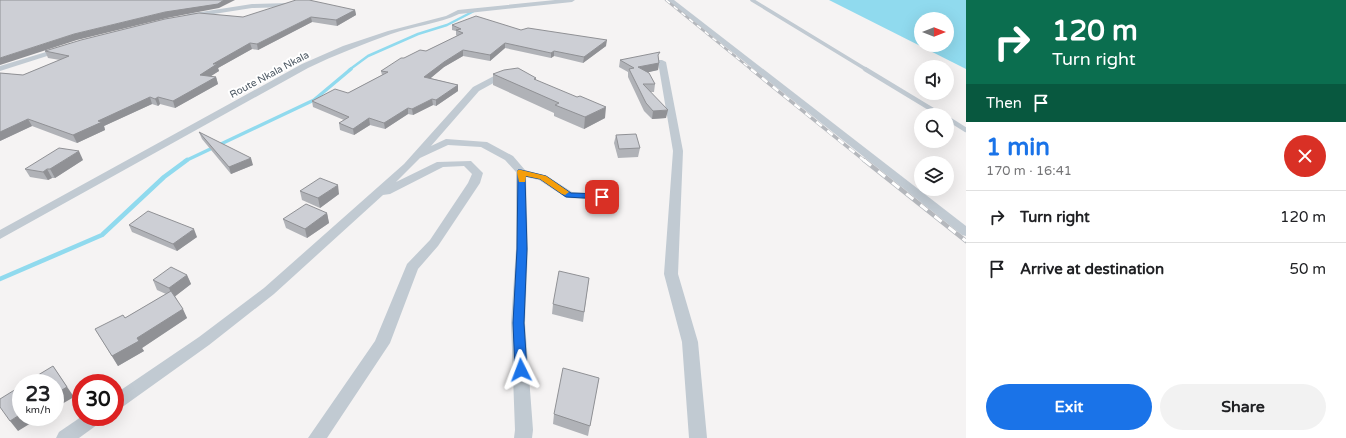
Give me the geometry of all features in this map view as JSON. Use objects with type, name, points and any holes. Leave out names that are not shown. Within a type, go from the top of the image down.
[{"type":"street","points":[[181,18],[247,7],[289,5],[305,0]]},
{"type":"street","name":"Route Nkala Nkala","points":[[0,235],[305,66],[346,48],[390,32],[448,17],[458,12],[572,0]]},
{"type":"street","points":[[670,0],[966,232]]},
{"type":"street","points":[[458,12],[461,7],[472,4]]},
{"type":"street","points":[[0,69],[73,46]]},
{"type":"street","points":[[662,62],[678,151],[671,274],[690,342],[698,438]]},
{"type":"street","points":[[124,397],[204,341],[269,292],[415,158],[476,89],[497,78],[520,74]]},
{"type":"street","points":[[415,158],[446,142],[483,144],[509,158],[521,172],[543,178],[569,195],[602,197]]},
{"type":"street","points":[[317,438],[382,343],[412,267],[434,243],[474,183],[478,173],[467,163],[441,164],[372,198]]},
{"type":"street","points":[[521,172],[522,249],[518,323],[524,430],[523,438]]},
{"type":"street","points":[[65,438],[82,426]]},
{"type":"lane","points":[[752,0],[930,108]]},
{"type":"lane","points":[[954,122],[966,130]]},
{"type":"water","points":[[829,0],[966,0],[966,69],[954,63],[954,60],[948,60],[932,52],[954,52],[954,12],[914,12],[914,43]]},
{"type":"building","points":[[0,0],[224,0],[218,4],[165,12],[74,34],[0,58]]},
{"type":"building","points":[[296,0],[309,0],[355,10],[336,20],[311,17],[257,44],[250,43],[213,64],[217,64],[200,75],[216,77],[173,101],[158,97],[155,99],[150,97],[98,121],[102,122],[73,135],[28,119],[0,132],[0,73],[23,75],[69,56],[45,51],[81,40],[165,19],[199,13],[243,17]]},
{"type":"building","points":[[476,16],[521,30],[528,28],[607,40],[584,57],[554,51],[551,53],[505,43],[490,55],[463,50],[424,77],[458,85],[436,100],[432,99],[412,109],[408,108],[384,123],[369,118],[353,129],[339,123],[349,117],[312,101],[335,89],[348,93],[388,72],[381,71],[401,58],[420,50],[426,51],[463,33],[456,30],[461,29],[452,25]]},
{"type":"building","points":[[660,52],[658,55],[659,63],[638,67],[649,73],[655,84],[643,84],[668,110],[653,111],[646,103],[629,69],[634,68],[620,60]]},
{"type":"building","points":[[518,68],[536,78],[534,79],[606,107],[585,117],[555,105],[559,103],[493,74],[504,70]]},
{"type":"building","points":[[199,132],[251,158],[229,167]]},
{"type":"building","points":[[636,134],[640,148],[619,149],[616,135]]},
{"type":"building","points":[[59,148],[79,151],[43,172],[25,169]]},
{"type":"building","points":[[320,178],[338,185],[318,198],[300,191]]},
{"type":"building","points":[[306,204],[327,213],[305,229],[283,219]]},
{"type":"building","points":[[148,211],[194,229],[173,244],[129,225]]},
{"type":"building","points":[[171,267],[187,275],[169,288],[153,280]]},
{"type":"building","points":[[559,271],[589,278],[584,312],[553,304]]},
{"type":"building","points":[[171,291],[183,309],[137,338],[139,341],[112,356],[95,329],[123,315],[125,318]]},
{"type":"building","points":[[53,366],[58,374],[40,374]]},
{"type":"building","points":[[563,368],[599,378],[590,426],[554,414]]},
{"type":"building","points":[[12,392],[12,420],[10,421],[0,407],[0,399]]},
{"type":"waterway","points":[[349,70],[368,56],[418,34],[447,25],[474,11]]},
{"type":"waterway","points":[[187,160],[314,100],[351,69]]},
{"type":"waterway","points":[[0,279],[102,235],[164,177],[187,160]]},
{"type":"railway","points":[[666,0],[752,70]]},
{"type":"railway","points":[[751,69],[865,161]]},
{"type":"railway","points":[[864,160],[966,241]]},
{"type":"slow traffic","points":[[522,180],[521,172],[543,178],[565,192]]},
{"type":"route","points":[[521,370],[518,323],[522,249],[521,172],[543,178],[569,195],[602,197]]}]
